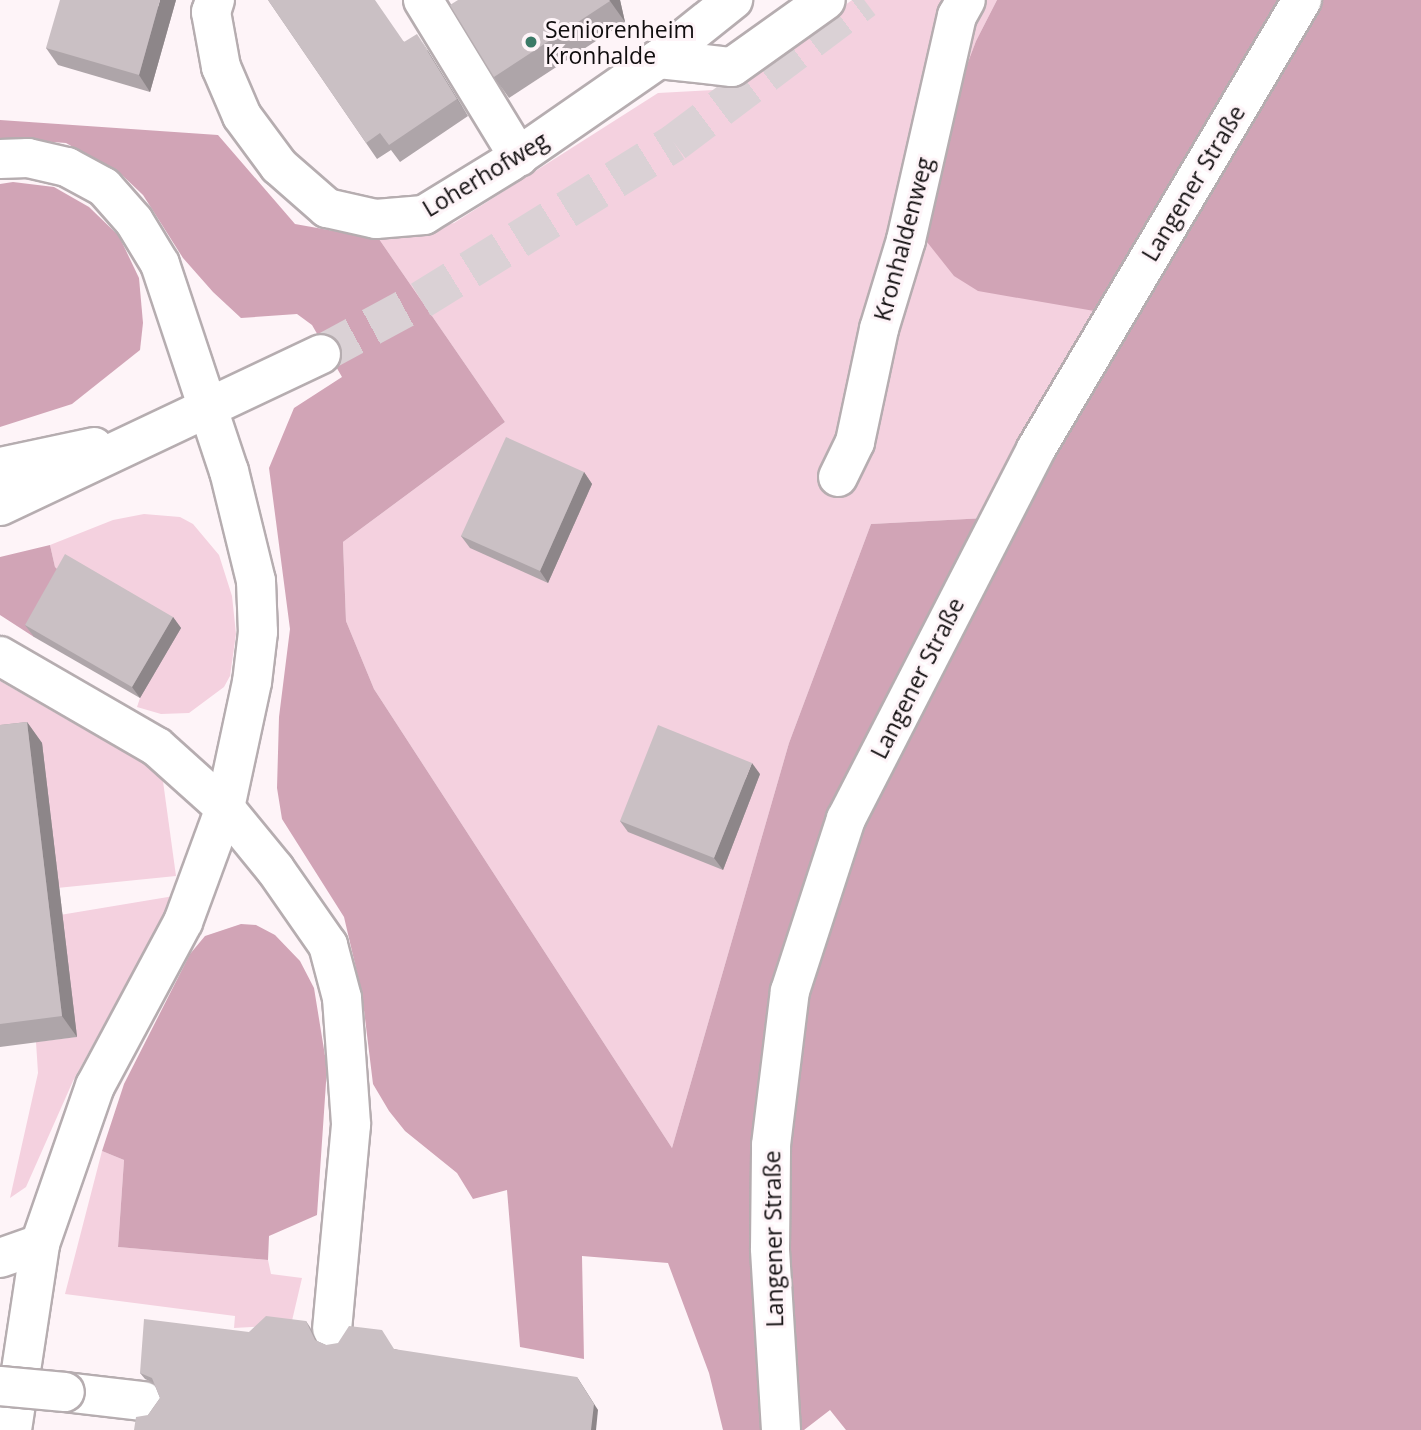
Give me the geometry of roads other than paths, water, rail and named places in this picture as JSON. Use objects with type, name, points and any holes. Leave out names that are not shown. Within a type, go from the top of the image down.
[{"type":"main road","name":"Loherhofweg","points":[[215,0],[211,12],[221,67],[242,116],[279,166],[327,208],[376,219],[424,215],[519,157],[659,59],[733,0]]},
{"type":"main road","points":[[423,0],[519,157]]},
{"type":"main road","points":[[659,59],[732,67],[826,0]]},
{"type":"main road","name":"Kronhaldenweg","points":[[838,477],[855,442],[878,329],[906,240],[957,16],[966,0]]},
{"type":"main road","name":"Langener Straße","points":[[781,1430],[769,1248],[771,1145],[790,991],[846,819],[1036,449],[1302,0]]},
{"type":"main road","points":[[0,159],[28,158],[67,167],[104,187],[134,220],[160,264],[211,409],[256,581],[258,632],[253,682],[225,808],[183,922],[95,1086],[40,1244],[12,1430]]},
{"type":"main road","points":[[0,506],[211,409],[321,354]]},
{"type":"main road","points":[[0,467],[149,436]]},
{"type":"main road","points":[[0,656],[157,747],[225,808],[312,918],[328,945],[342,998],[351,1125],[332,1329]]},
{"type":"main road","points":[[0,1258],[40,1244]]},
{"type":"main road","points":[[0,1386],[143,1401]]},
{"type":"tunnel","points":[[321,354],[421,300],[674,143],[864,0]]},
{"type":"place","name":"Seniorenheim Kronhalde","points":[[531,42]]}]
